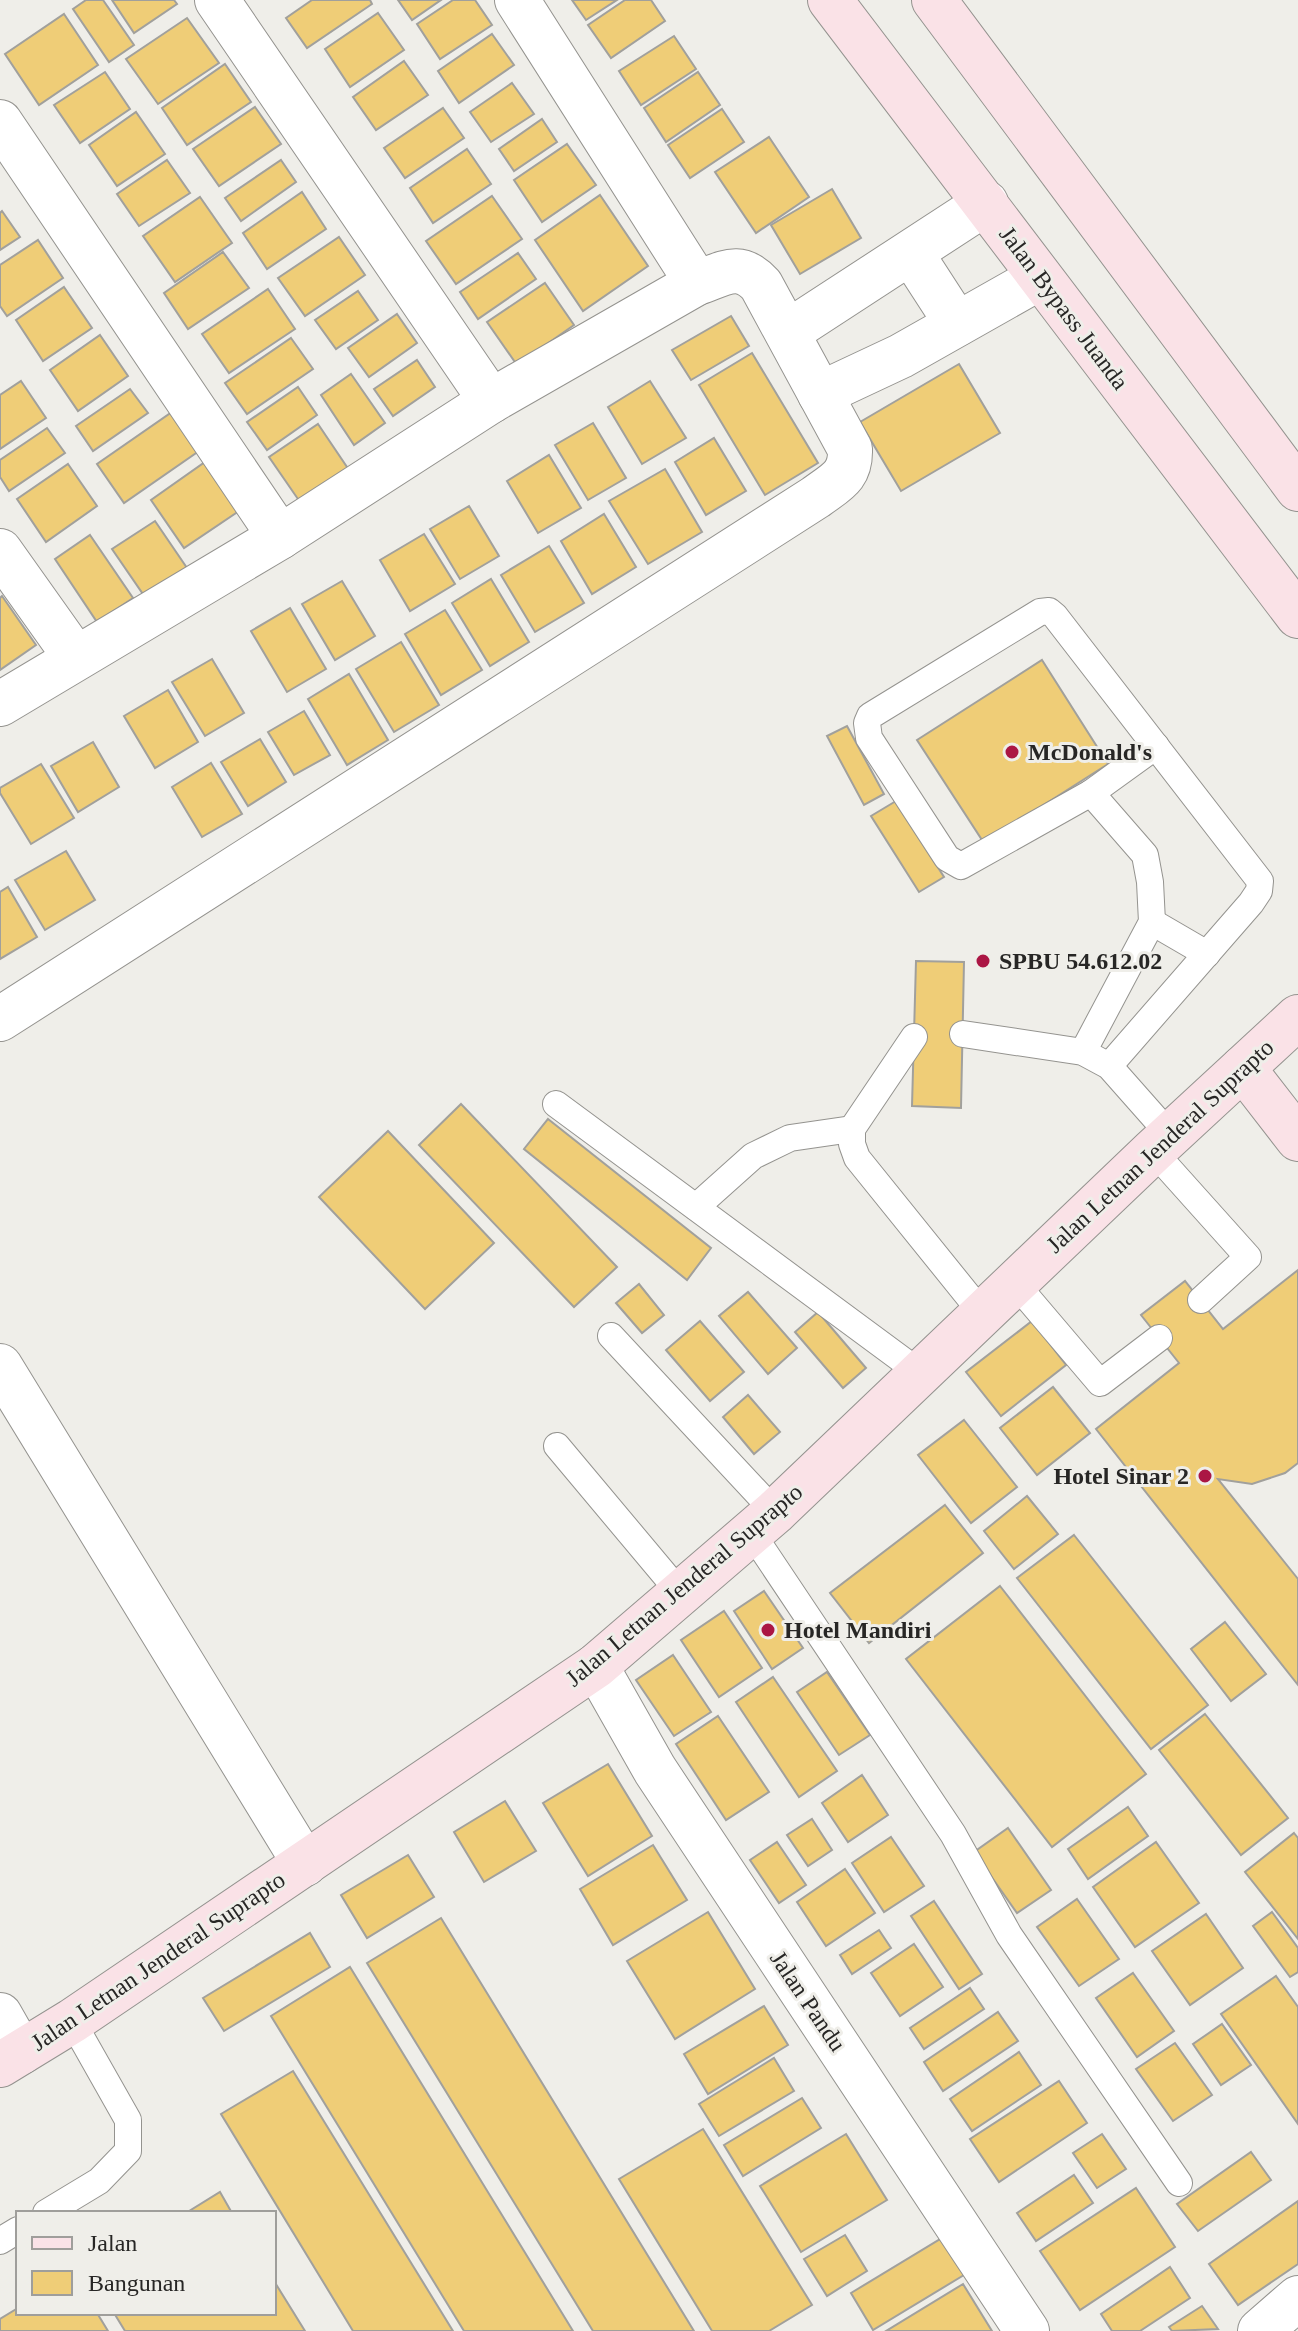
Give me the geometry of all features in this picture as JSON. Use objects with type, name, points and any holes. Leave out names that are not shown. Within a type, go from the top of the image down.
[{"type":"main road","name":"Jalan Bypass Juanda","points":[[830,0],[1298,616]]},
{"type":"main road","points":[[934,0],[1298,489]]},
{"type":"main road","name":"Jalan Letnan Jenderal Suprapto","points":[[10,2059],[72,2021],[596,1666],[763,1522],[1298,1017]]},
{"type":"main road","points":[[1243,1068],[1298,1139]]},
{"type":"street","points":[[217,0],[491,401]]},
{"type":"street","points":[[517,0],[697,283]]},
{"type":"street","points":[[0,122],[280,537]]},
{"type":"street","points":[[788,332],[986,203]]},
{"type":"street","points":[[911,253],[957,324]]},
{"type":"street","points":[[0,704],[280,537],[491,401],[697,283],[732,271],[743,271],[761,285],[850,449],[851,465],[843,477],[0,1019]]},
{"type":"street","points":[[820,394],[901,356],[1039,278]]},
{"type":"street","points":[[0,551],[76,658]]},
{"type":"street","points":[[0,1366],[305,1864]]},
{"type":"street","name":"Jalan Pandu","points":[[596,1666],[655,1770],[1027,2331]]},
{"type":"street","points":[[0,2015],[10,2059]]},
{"type":"street","points":[[1260,2331],[1298,2298]]},
{"type":"lane","points":[[1109,1066],[1251,903],[1259,891],[1260,881],[1156,746],[1055,616],[1049,611],[1033,615],[870,716],[867,723],[871,746],[947,858],[961,866],[1091,793],[1156,746]]},
{"type":"lane","points":[[1083,1052],[1152,922],[1145,855],[1091,793]]},
{"type":"lane","points":[[1152,922],[1207,954]]},
{"type":"lane","points":[[963,1034],[1083,1052],[1109,1066],[1162,1143],[1248,1257],[1201,1300]]},
{"type":"lane","points":[[914,1037],[852,1129],[852,1144],[857,1158],[982,1313]]},
{"type":"lane","points":[[556,1104],[920,1373]]},
{"type":"lane","points":[[696,1207],[753,1156],[790,1138],[852,1129]]},
{"type":"lane","points":[[1015,1283],[1100,1383],[1159,1338]]},
{"type":"lane","points":[[611,1336],[763,1522],[953,1834],[1009,1935],[1179,2183]]},
{"type":"lane","points":[[557,1446],[681,1594]]},
{"type":"lane","points":[[49,2211],[99,2181],[128,2151],[128,2120],[72,2021]]},
{"type":"building","points":[[86,0],[103,0],[134,45],[109,62],[73,9]]},
{"type":"building","points":[[112,0],[174,0],[177,4],[134,33]]},
{"type":"building","points":[[312,0],[370,0],[372,4],[307,48],[286,18]]},
{"type":"building","points":[[398,0],[441,0],[412,20]]},
{"type":"building","points":[[453,0],[475,0],[492,25],[440,59],[417,24]]},
{"type":"building","points":[[572,0],[617,0],[586,20]]},
{"type":"building","points":[[625,0],[651,0],[665,21],[611,58],[588,25]]},
{"type":"building","points":[[378,13],[404,50],[350,87],[325,49]]},
{"type":"building","points":[[64,14],[98,65],[39,105],[5,54]]},
{"type":"building","points":[[187,18],[219,63],[158,104],[126,59]]},
{"type":"building","points":[[492,34],[514,65],[459,103],[438,71]]},
{"type":"building","points":[[674,36],[696,69],[641,105],[619,71]]},
{"type":"building","points":[[404,61],[428,95],[376,130],[353,97]]},
{"type":"building","points":[[225,64],[251,102],[187,145],[162,108]]},
{"type":"building","points":[[105,72],[130,109],[80,143],[54,105]]},
{"type":"building","points":[[698,72],[720,105],[666,142],[644,108]]},
{"type":"building","points":[[512,83],[534,114],[491,142],[470,112]]},
{"type":"building","points":[[255,107],[281,144],[219,186],[193,149]]},
{"type":"building","points":[[443,108],[464,138],[405,178],[384,148]]},
{"type":"building","points":[[722,109],[744,142],[690,178],[668,145]]},
{"type":"building","points":[[136,112],[165,154],[117,186],[89,145]]},
{"type":"building","points":[[542,119],[557,142],[514,171],[499,149]]},
{"type":"building","points":[[769,137],[809,197],[756,233],[715,172]]},
{"type":"building","points":[[567,144],[596,185],[542,222],[514,180]]},
{"type":"building","points":[[467,149],[491,184],[433,223],[410,188]]},
{"type":"building","points":[[167,160],[190,193],[139,226],[117,194]]},
{"type":"building","points":[[281,160],[296,182],[241,221],[225,198]]},
{"type":"building","points":[[832,189],[861,238],[800,274],[771,225]]},
{"type":"building","points":[[302,192],[326,229],[267,269],[243,233]]},
{"type":"building","points":[[600,195],[648,266],[583,311],[535,240]]},
{"type":"building","points":[[492,196],[522,239],[456,284],[426,241]]},
{"type":"building","points":[[200,197],[232,243],[175,282],[143,236]]},
{"type":"building","points":[[2,211],[20,237],[0,250],[0,213]]},
{"type":"building","points":[[339,237],[365,275],[305,316],[278,278]]},
{"type":"building","points":[[38,240],[63,278],[7,316],[0,306],[0,265]]},
{"type":"building","points":[[223,252],[249,288],[188,329],[164,293]]},
{"type":"building","points":[[518,253],[536,279],[478,319],[460,292]]},
{"type":"building","points":[[545,283],[574,325],[517,365],[487,322]]},
{"type":"building","points":[[64,287],[92,328],[43,361],[16,320]]},
{"type":"building","points":[[268,289],[295,329],[229,373],[202,334]]},
{"type":"building","points":[[358,291],[378,320],[336,349],[315,320]]},
{"type":"building","points":[[397,314],[417,343],[369,377],[348,348]]},
{"type":"building","points":[[731,316],[749,346],[691,380],[672,350]]},
{"type":"building","points":[[100,335],[128,376],[78,411],[50,370]]},
{"type":"building","points":[[291,338],[313,369],[247,414],[225,383]]},
{"type":"building","points":[[752,353],[818,463],[765,495],[699,385]]},
{"type":"building","points":[[417,360],[435,387],[393,416],[374,389]]},
{"type":"building","points":[[959,364],[1000,433],[901,491],[860,422]]},
{"type":"building","points":[[351,374],[385,423],[354,445],[321,395]]},
{"type":"building","points":[[21,381],[46,418],[0,449],[0,395]]},
{"type":"building","points":[[650,381],[686,438],[642,464],[608,407]]},
{"type":"building","points":[[298,387],[317,415],[267,450],[247,422]]},
{"type":"building","points":[[130,389],[148,413],[93,451],[76,426]]},
{"type":"building","points":[[172,412],[199,451],[124,503],[97,464]]},
{"type":"building","points":[[593,423],[626,478],[588,500],[555,445]]},
{"type":"building","points":[[318,424],[349,470],[300,502],[269,457]]},
{"type":"building","points":[[47,428],[65,453],[9,491],[0,477],[0,460]]},
{"type":"building","points":[[714,438],[746,491],[706,515],[675,462]]},
{"type":"building","points":[[549,455],[581,508],[538,533],[507,481]]},
{"type":"building","points":[[205,462],[239,511],[184,548],[151,500]]},
{"type":"building","points":[[68,464],[97,506],[46,542],[17,499]]},
{"type":"building","points":[[665,469],[702,532],[648,564],[609,501]]},
{"type":"building","points":[[469,506],[499,556],[460,579],[430,529]]},
{"type":"building","points":[[604,514],[636,567],[592,594],[561,541]]},
{"type":"building","points":[[155,521],[187,568],[145,597],[112,549]]},
{"type":"building","points":[[424,534],[455,584],[410,611],[380,560]]},
{"type":"building","points":[[90,535],[133,598],[97,622],[55,559]]},
{"type":"building","points":[[549,546],[584,603],[535,632],[501,575]]},
{"type":"building","points":[[491,579],[529,642],[490,666],[452,603]]},
{"type":"building","points":[[342,581],[375,636],[335,660],[302,604]]},
{"type":"building","points":[[2,596],[36,645],[0,670],[0,598]]},
{"type":"building","points":[[290,608],[326,669],[287,692],[251,631]]},
{"type":"building","points":[[445,610],[482,670],[441,695],[405,634]]},
{"type":"building","points":[[401,642],[439,705],[394,732],[356,669]]},
{"type":"building","points":[[212,659],[244,713],[205,736],[172,682]]},
{"type":"building","name":"McDonald's","points":[[1042,660],[1108,764],[984,843],[917,740]]},
{"type":"building","points":[[349,674],[388,740],[347,765],[308,699]]},
{"type":"building","points":[[168,690],[198,742],[155,768],[124,716]]},
{"type":"building","points":[[304,711],[330,755],[294,775],[268,732]]},
{"type":"building","points":[[847,726],[884,794],[864,805],[827,736]]},
{"type":"building","points":[[260,739],[286,782],[248,806],[221,762]]},
{"type":"building","points":[[93,742],[119,787],[78,812],[51,766]]},
{"type":"building","points":[[211,763],[242,814],[202,837],[172,787]]},
{"type":"building","points":[[41,764],[74,818],[31,844],[0,793],[0,788]]},
{"type":"building","points":[[896,801],[944,877],[919,892],[871,816]]},
{"type":"building","points":[[66,851],[95,900],[45,930],[15,880]]},
{"type":"building","points":[[8,887],[37,937],[0,959],[0,892]]},
{"type":"building","points":[[916,961],[964,962],[961,1108],[912,1106]]},
{"type":"building","points":[[461,1104],[617,1267],[574,1307],[419,1145]]},
{"type":"building","points":[[548,1119],[711,1248],[687,1280],[524,1149]]},
{"type":"building","points":[[388,1131],[494,1243],[425,1309],[319,1197]]},
{"type":"building","name":"Hotel Sinar 2","points":[[1298,1270],[1298,1463],[1285,1473],[1252,1484],[1218,1479],[1298,1579],[1298,1685],[1096,1429],[1179,1363],[1141,1315],[1185,1281],[1223,1329]]},
{"type":"building","points":[[639,1284],[664,1315],[642,1333],[616,1303]]},
{"type":"building","points":[[748,1292],[797,1348],[768,1374],[719,1316]]},
{"type":"building","points":[[818,1312],[866,1368],[843,1388],[795,1332]]},
{"type":"building","points":[[700,1321],[744,1372],[710,1401],[666,1350]]},
{"type":"building","points":[[1032,1321],[1066,1365],[1001,1416],[966,1372]]},
{"type":"building","points":[[1053,1387],[1090,1433],[1037,1475],[1000,1428]]},
{"type":"building","points":[[748,1395],[780,1432],[754,1454],[723,1417]]},
{"type":"building","points":[[964,1420],[1017,1487],[971,1523],[918,1455]]},
{"type":"building","points":[[1027,1496],[1058,1534],[1014,1569],[984,1531]]},
{"type":"building","points":[[945,1505],[983,1553],[869,1643],[830,1593]]},
{"type":"building","points":[[1074,1535],[1208,1705],[1151,1749],[1017,1578]]},
{"type":"building","points":[[1000,1586],[1146,1774],[1052,1847],[906,1659]]},
{"type":"building","name":"Hotel Mandiri","points":[[764,1591],[803,1648],[772,1669],[734,1611]]},
{"type":"building","points":[[724,1611],[762,1668],[719,1697],[681,1640]]},
{"type":"building","points":[[1225,1622],[1266,1674],[1231,1701],[1191,1649]]},
{"type":"building","points":[[673,1655],[711,1712],[674,1736],[636,1680]]},
{"type":"building","points":[[827,1672],[870,1735],[839,1755],[797,1692]]},
{"type":"building","points":[[773,1677],[837,1771],[799,1797],[736,1702]]},
{"type":"building","points":[[1205,1714],[1288,1818],[1241,1855],[1159,1750]]},
{"type":"building","points":[[718,1716],[769,1792],[726,1820],[676,1744]]},
{"type":"building","points":[[608,1764],[652,1836],[588,1876],[543,1803]]},
{"type":"building","points":[[862,1775],[888,1815],[848,1842],[822,1803]]},
{"type":"building","points":[[505,1801],[536,1851],[484,1882],[454,1832]]},
{"type":"building","points":[[1128,1807],[1148,1836],[1088,1879],[1068,1849]]},
{"type":"building","points":[[812,1819],[832,1850],[808,1866],[787,1835]]},
{"type":"building","points":[[1008,1828],[1051,1890],[1017,1913],[974,1852]]},
{"type":"building","points":[[1294,1833],[1298,1838],[1298,1939],[1245,1872]]},
{"type":"building","points":[[891,1837],[924,1886],[884,1912],[852,1863]]},
{"type":"building","points":[[777,1842],[806,1885],[779,1903],[750,1860]]},
{"type":"building","points":[[1156,1842],[1199,1903],[1135,1947],[1093,1887]]},
{"type":"building","points":[[653,1845],[687,1900],[613,1945],[580,1889]]},
{"type":"building","points":[[408,1855],[434,1897],[367,1938],[341,1895]]},
{"type":"building","points":[[845,1869],[875,1913],[826,1946],[797,1902]]},
{"type":"building","points":[[1077,1899],[1119,1959],[1079,1986],[1037,1927]]},
{"type":"building","points":[[934,1901],[982,1974],[959,1989],[911,1916]]},
{"type":"building","points":[[708,1912],[755,1989],[675,2039],[627,1961]]},
{"type":"building","points":[[1272,1912],[1298,1948],[1298,1972],[1290,1977],[1253,1926]]},
{"type":"building","points":[[1206,1914],[1243,1968],[1190,2005],[1152,1951]]},
{"type":"building","points":[[441,1918],[694,2331],[593,2331],[367,1963]]},
{"type":"building","points":[[879,1930],[891,1948],[852,1974],[840,1955]]},
{"type":"building","points":[[310,1933],[330,1967],[224,2031],[203,1998]]},
{"type":"building","points":[[914,1944],[943,1987],[900,2016],[871,1973]]},
{"type":"building","points":[[350,1967],[573,2331],[464,2331],[271,2016]]},
{"type":"building","points":[[1133,1973],[1174,2031],[1137,2057],[1096,1998]]},
{"type":"building","points":[[1276,1976],[1298,2007],[1298,2124],[1221,2014]]},
{"type":"building","points":[[970,1988],[984,2009],[924,2049],[910,2028]]},
{"type":"building","points":[[764,2006],[788,2045],[708,2094],[684,2054]]},
{"type":"building","points":[[998,2012],[1018,2041],[943,2091],[924,2062]]},
{"type":"building","points":[[1222,2024],[1251,2065],[1221,2085],[1193,2044]]},
{"type":"building","points":[[1175,2043],[1212,2095],[1173,2121],[1136,2069]]},
{"type":"building","points":[[1019,2052],[1041,2085],[972,2131],[950,2099]]},
{"type":"building","points":[[774,2058],[794,2091],[719,2136],[699,2104]]},
{"type":"building","points":[[293,2071],[453,2331],[353,2331],[221,2114]]},
{"type":"building","points":[[1059,2081],[1087,2123],[999,2182],[970,2139]]},
{"type":"building","points":[[802,2098],[821,2128],[743,2176],[724,2145]]},
{"type":"building","points":[[703,2129],[812,2305],[769,2331],[712,2331],[619,2179]]},
{"type":"building","points":[[846,2134],[887,2200],[801,2252],[760,2186]]},
{"type":"building","points":[[1102,2134],[1126,2169],[1097,2188],[1073,2153]]},
{"type":"building","points":[[1251,2152],[1271,2180],[1198,2231],[1177,2204]]},
{"type":"building","points":[[1074,2175],[1093,2203],[1036,2241],[1017,2213]]},
{"type":"building","points":[[1136,2188],[1175,2247],[1080,2310],[1040,2251]]},
{"type":"building","points":[[220,2192],[231,2211],[189,2211]]},
{"type":"building","points":[[1298,2201],[1298,2264],[1238,2305],[1209,2264]]},
{"type":"building","points":[[845,2235],[867,2271],[827,2296],[804,2259]]},
{"type":"building","points":[[942,2238],[964,2275],[873,2330],[851,2293]]},
{"type":"building","points":[[1170,2267],[1190,2298],[1140,2331],[1112,2331],[1101,2314]]},
{"type":"building","points":[[276,2284],[305,2331],[125,2331],[115,2315],[276,2315]]},
{"type":"building","points":[[963,2284],[992,2331],[886,2331]]},
{"type":"building","points":[[1202,2306],[1218,2329],[1172,2331],[1169,2327]]},
{"type":"building","points":[[16,2309],[16,2315],[98,2315],[108,2331],[0,2331],[0,2319]]},
{"type":"place","name":"McDonald's","points":[[1012,752]]},
{"type":"place","name":"SPBU 54.612.02","points":[[983,961]]},
{"type":"place","name":"Hotel Sinar 2","points":[[1205,1476]]},
{"type":"place","name":"Hotel Mandiri","points":[[768,1630]]}]
